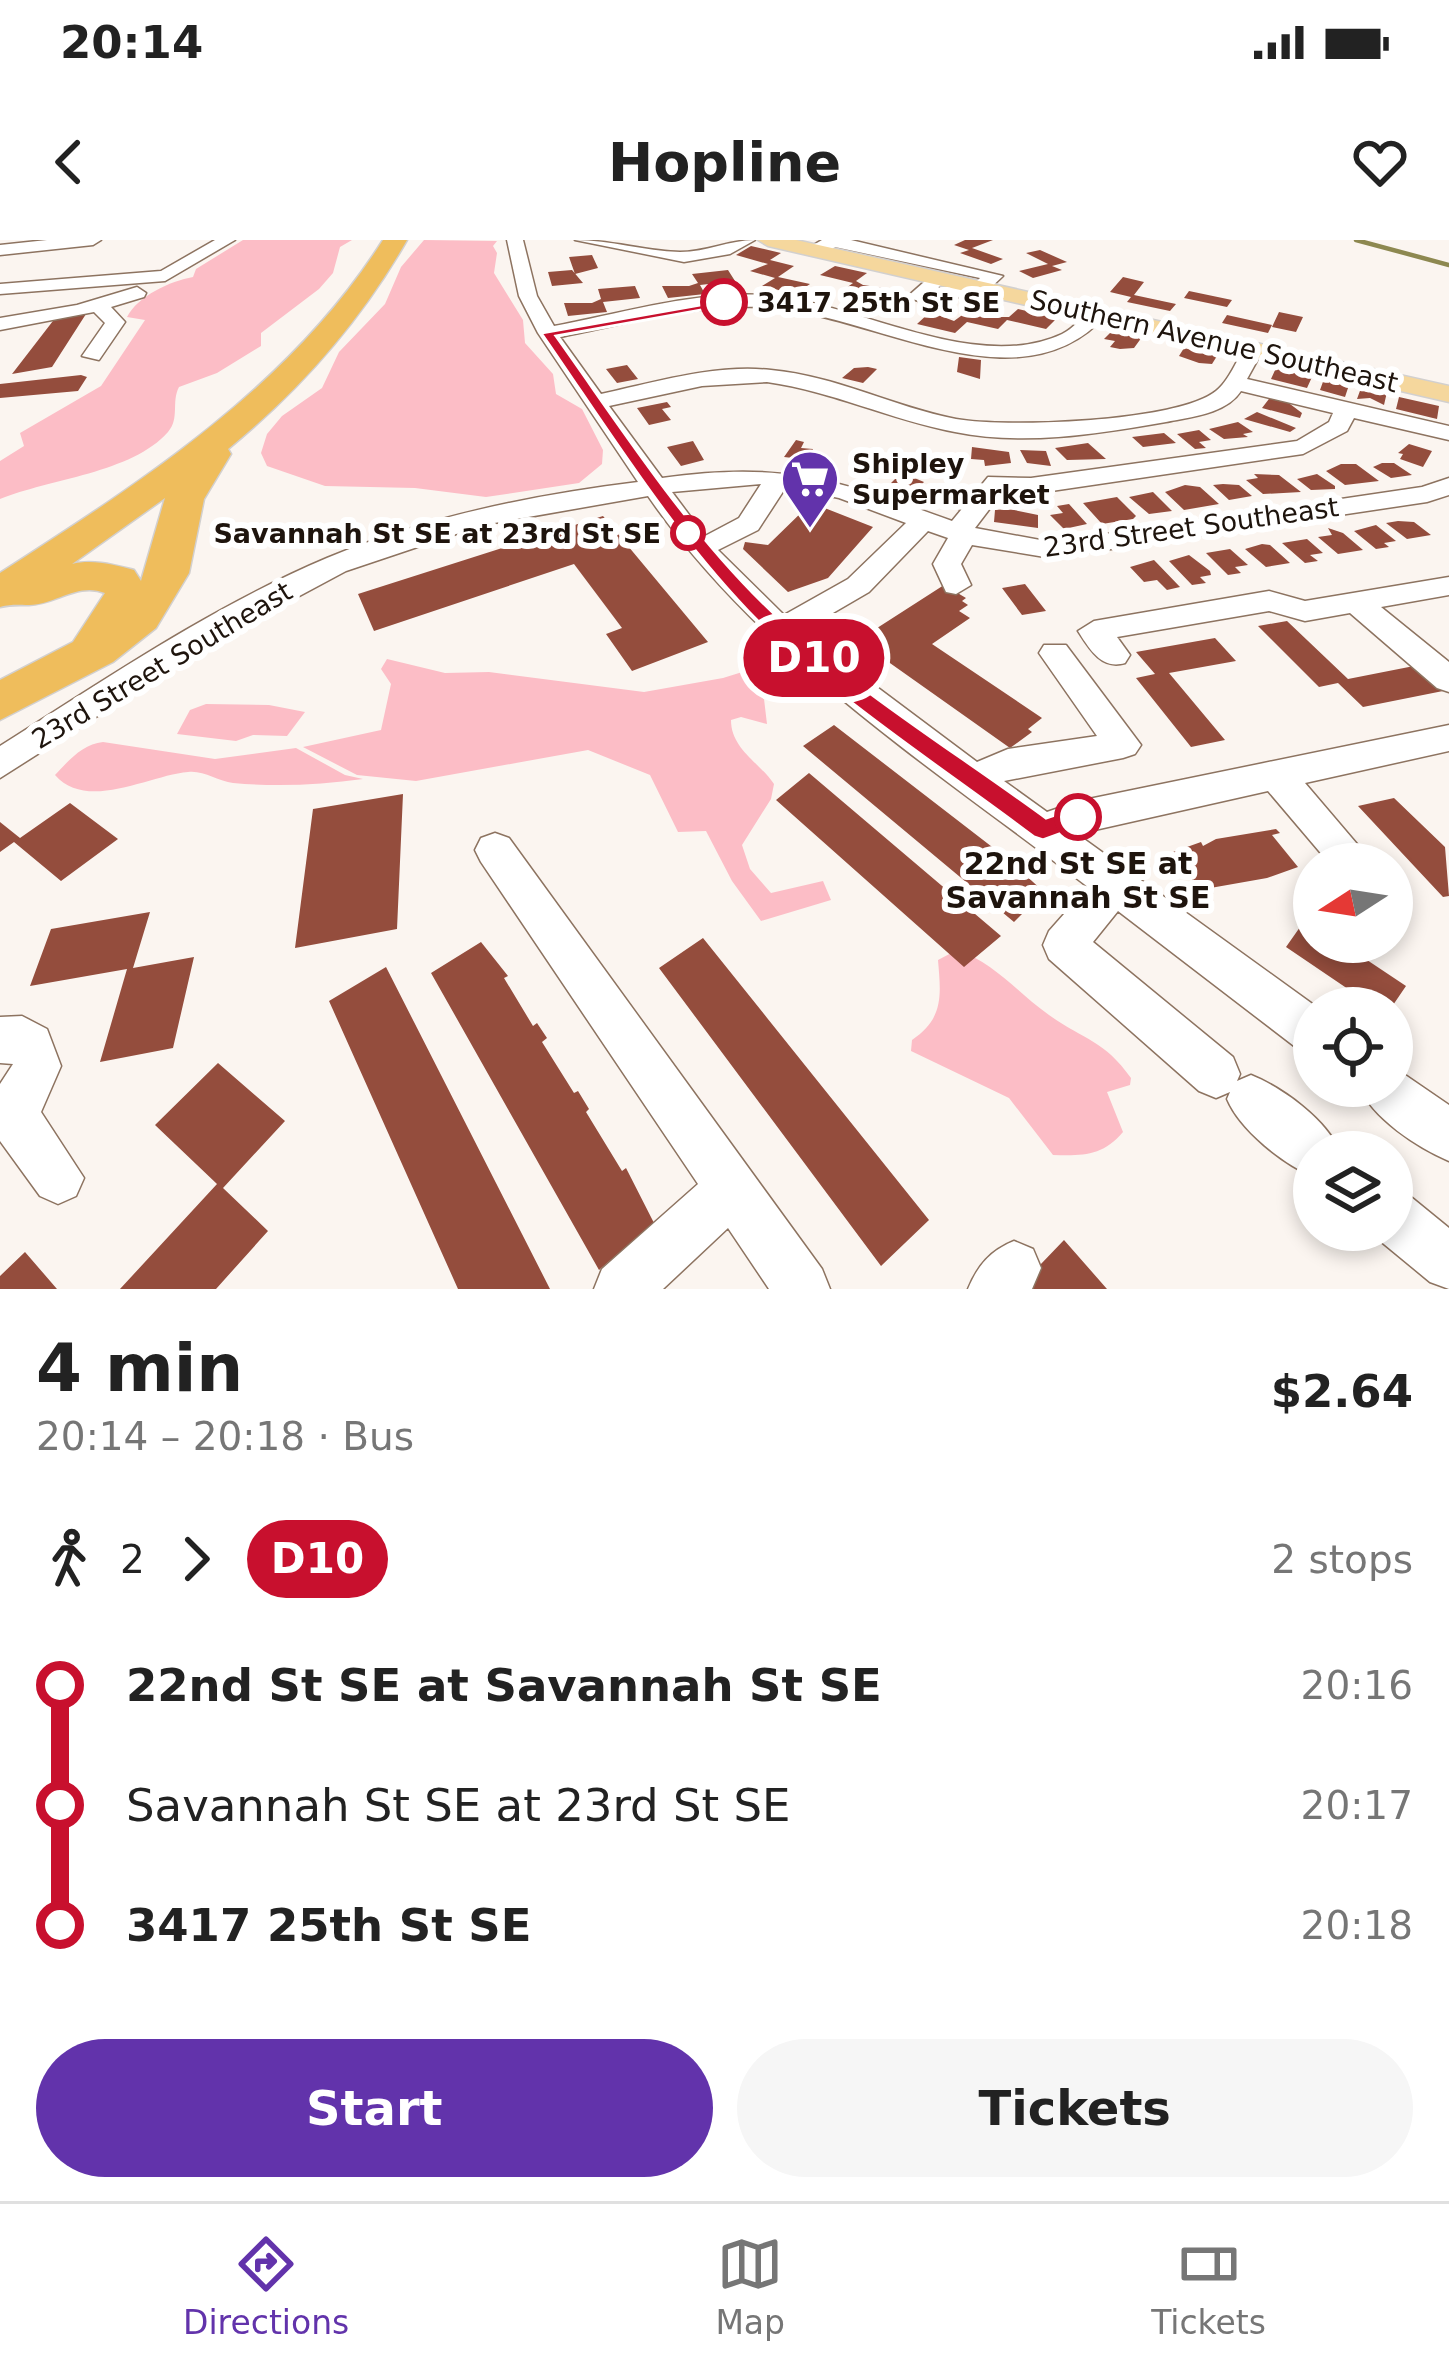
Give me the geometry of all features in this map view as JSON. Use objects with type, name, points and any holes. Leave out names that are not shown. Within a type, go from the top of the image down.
[{"type":"highway","points":[[0,566],[133,475],[244,386],[324,308],[372,240]]},
{"type":"highway","points":[[21,690],[113,639],[146,609],[167,572],[178,508],[193,478],[302,372],[377,272],[395,240]]},
{"type":"highway","points":[[0,592],[203,447],[334,327]]},
{"type":"highway","points":[[0,607],[36,587],[73,576],[105,574],[124,583],[125,600],[112,623],[21,690]]},
{"type":"main road","name":"Southern Avenue Southeast","points":[[768,240],[1449,394]]},
{"type":"street","points":[[1,250],[93,240]]},
{"type":"street","points":[[0,289],[96,294],[155,286],[227,240]]},
{"type":"street","points":[[515,240],[528,296],[595,402],[699,547],[780,629],[1293,1017]]},
{"type":"street","points":[[584,240],[676,259],[724,252],[747,240]]},
{"type":"street","points":[[816,251],[832,241],[994,276],[972,286]]},
{"type":"street","points":[[0,324],[32,318],[96,294]]},
{"type":"street","points":[[92,356],[116,322],[96,294]]},
{"type":"street","points":[[548,333],[713,304],[766,301],[950,344],[1017,349],[1070,338],[1097,314]]},
{"type":"street","points":[[10,344],[32,318]]},
{"type":"street","points":[[595,402],[706,379],[765,376],[814,385],[955,426],[1017,432],[1202,408],[1222,400],[1252,350]]},
{"type":"street","points":[[1235,382],[1449,434]]},
{"type":"street","points":[[956,585],[947,564],[961,533],[997,482],[1030,486],[1303,447],[1340,426],[1346,409]]},
{"type":"street","points":[[699,547],[737,536],[771,496],[776,477]]},
{"type":"street","name":"23rd Street Southeast","points":[[0,764],[227,621],[345,561],[490,514],[657,487],[776,477],[826,487],[1012,546],[1066,549],[1427,494],[1449,486]]},
{"type":"street","points":[[780,629],[852,594],[879,573],[922,521]]},
{"type":"street","points":[[1114,656],[1094,631],[1270,601],[1305,611],[1449,586]]},
{"type":"street","points":[[1356,602],[1449,680]]},
{"type":"street","points":[[975,779],[1008,763],[1123,745],[1055,652]]},
{"type":"street","points":[[1043,830],[1078,817],[1449,738]]},
{"type":"street","points":[[1276,775],[1336,843]]},
{"type":"street","points":[[495,850],[802,1289]]},
{"type":"street","points":[[1116,884],[1064,945],[1293,1134]]},
{"type":"street","points":[[0,1040],[22,1039],[37,1054],[32,1081],[5,1113],[58,1178]]},
{"type":"street","points":[[1411,1107],[1449,1136]]},
{"type":"street","points":[[622,1289],[732,1189]]},
{"type":"street","points":[[1413,1233],[1449,1263]]},
{"type":"shaded area","points":[[243,240],[352,240],[340,247],[333,273],[319,289],[261,333],[261,346],[217,373],[179,387],[172,427],[152,446],[112,466],[0,499],[0,461],[24,446],[20,433],[101,386],[145,320],[127,317],[132,309],[156,291],[193,277],[196,269]]},
{"type":"shaded area","points":[[424,240],[497,241],[494,273],[523,320],[525,343],[553,374],[556,394],[582,409],[603,450],[602,464],[579,483],[486,497],[415,488],[325,486],[267,466],[261,453],[267,434],[282,416],[322,388],[339,352],[385,304],[401,267]]},
{"type":"shaded area","points":[[387,659],[445,673],[489,672],[644,692],[723,678],[774,662],[785,675],[764,699],[767,724],[741,717],[731,720],[741,747],[774,784],[771,799],[742,845],[750,869],[771,893],[823,881],[831,900],[761,921],[732,881],[706,831],[678,832],[650,775],[588,750],[416,781],[357,775],[303,747],[381,730],[391,684],[381,669]]},
{"type":"shaded area","points":[[206,704],[269,705],[305,712],[287,736],[253,735],[236,741],[177,734],[190,710]]},
{"type":"shaded area","points":[[103,742],[215,759],[296,748],[345,775],[363,779],[265,785],[188,772],[84,791],[55,775],[83,749]]},
{"type":"shaded area","points":[[957,950],[995,970],[1121,1065],[1131,1078],[1130,1085],[1107,1092],[1123,1132],[1108,1146],[1091,1153],[1053,1155],[1009,1098],[911,1051],[912,1040],[930,1023],[938,1005],[938,960]]},
{"type":"building","points":[[993,240],[972,248],[1003,259],[991,264],[960,253],[969,250],[954,245]]},
{"type":"building","points":[[751,246],[781,253],[770,260],[794,266],[778,277],[810,284],[795,294],[762,286],[775,278],[750,271],[768,264],[736,255]]},
{"type":"building","points":[[1040,250],[1067,262],[1052,266],[1062,270],[1033,278],[1019,271],[1048,264],[1026,253]]},
{"type":"building","points":[[592,255],[598,268],[575,274],[569,257]]},
{"type":"building","points":[[835,266],[867,273],[856,281],[863,285],[890,289],[877,302],[905,306],[891,317],[855,308],[869,298],[842,291],[853,283],[820,275]]},
{"type":"building","points":[[572,270],[583,283],[552,286],[548,272]]},
{"type":"building","points":[[728,270],[735,281],[700,285],[705,294],[668,298],[662,286],[689,286],[698,283],[692,274]]},
{"type":"building","points":[[1123,277],[1144,282],[1134,295],[1176,304],[1170,311],[1127,302],[1131,297],[1110,292]]},
{"type":"building","points":[[635,286],[640,298],[603,302],[607,312],[568,316],[564,303],[592,303],[601,299],[598,289]]},
{"type":"building","points":[[1189,291],[1232,300],[1227,307],[1184,298]]},
{"type":"building","points":[[972,308],[996,317],[1009,317],[1018,309],[1057,318],[1046,329],[1007,320],[998,329],[967,322],[955,333],[917,324],[930,312],[954,321]]},
{"type":"building","points":[[1279,312],[1303,317],[1296,332],[1272,327]]},
{"type":"building","points":[[86,314],[52,367],[12,374],[56,317]]},
{"type":"building","points":[[1227,315],[1272,325],[1268,333],[1222,323]]},
{"type":"building","points":[[1112,331],[1142,337],[1134,348],[1110,347],[1115,341],[1104,339]]},
{"type":"building","points":[[1184,348],[1217,356],[1212,364],[1199,363],[1179,356]]},
{"type":"building","points":[[959,357],[981,360],[980,379],[957,372]]},
{"type":"building","points":[[627,365],[638,379],[617,383],[606,369]]},
{"type":"building","points":[[854,368],[877,369],[863,383],[842,378]]},
{"type":"building","points":[[1276,368],[1312,377],[1307,388],[1271,379]]},
{"type":"building","points":[[87,377],[78,391],[0,398],[0,384]]},
{"type":"building","points":[[1324,379],[1349,385],[1345,397],[1320,390]]},
{"type":"building","points":[[1361,388],[1387,392],[1384,405],[1370,398],[1357,399]]},
{"type":"building","points":[[1272,395],[1292,400],[1290,404],[1302,413],[1300,418],[1262,408]]},
{"type":"building","points":[[1399,397],[1439,406],[1437,419],[1396,409]]},
{"type":"building","points":[[667,402],[671,407],[662,409],[671,420],[649,425],[637,408]]},
{"type":"building","points":[[1257,412],[1296,428],[1290,432],[1244,419]]},
{"type":"building","points":[[1238,422],[1253,432],[1243,434],[1248,437],[1224,439],[1209,429]]},
{"type":"building","points":[[1199,430],[1211,440],[1199,442],[1206,448],[1195,449],[1177,434]]},
{"type":"building","points":[[1164,433],[1176,443],[1143,447],[1132,437]]},
{"type":"building","points":[[796,440],[804,442],[801,448],[813,449],[810,460],[784,457]]},
{"type":"building","points":[[693,441],[704,460],[681,466],[667,447]]},
{"type":"building","points":[[1088,443],[1106,459],[1067,460],[1055,448]]},
{"type":"building","points":[[1409,444],[1432,451],[1423,467],[1400,459],[1403,454],[1398,453]]},
{"type":"building","points":[[972,447],[1009,452],[1011,463],[985,466],[984,460],[971,459]]},
{"type":"building","points":[[1020,450],[1046,451],[1051,466],[1027,463]]},
{"type":"building","points":[[1394,463],[1412,475],[1391,478],[1373,467]]},
{"type":"building","points":[[1356,464],[1379,481],[1345,485],[1326,471]]},
{"type":"building","points":[[900,474],[924,482],[908,491],[891,483]]},
{"type":"building","points":[[1254,474],[1279,475],[1301,492],[1263,494],[1246,480],[1258,478]]},
{"type":"building","points":[[1317,474],[1335,489],[1311,490],[1297,479]]},
{"type":"building","points":[[1185,485],[1200,487],[1219,504],[1184,510],[1165,492]]},
{"type":"building","points":[[1213,485],[1239,485],[1252,496],[1229,500]]},
{"type":"building","points":[[951,488],[972,502],[964,512],[925,500],[934,490],[946,494]]},
{"type":"building","points":[[1153,492],[1172,511],[1149,514],[1129,497]]},
{"type":"building","points":[[1117,497],[1136,516],[1133,519],[1102,524],[1083,503]]},
{"type":"building","points":[[1069,504],[1087,524],[1064,529],[1050,515],[1063,513],[1057,506]]},
{"type":"building","points":[[817,505],[873,527],[828,578],[788,592],[743,549],[745,542],[768,545],[808,506]]},
{"type":"building","points":[[995,510],[1038,515],[1038,528],[994,522]]},
{"type":"building","points":[[603,516],[708,642],[632,671],[606,634],[622,628],[574,564],[374,631],[358,594]]},
{"type":"building","points":[[1414,522],[1431,535],[1407,539],[1386,523]]},
{"type":"building","points":[[1376,525],[1396,541],[1376,549],[1354,531]]},
{"type":"building","points":[[1328,528],[1343,533],[1363,550],[1338,554],[1318,537],[1332,535]]},
{"type":"building","points":[[1307,539],[1323,553],[1310,555],[1318,561],[1305,563],[1282,543]]},
{"type":"building","points":[[1270,545],[1290,563],[1266,567],[1245,549]]},
{"type":"building","points":[[1230,549],[1248,565],[1235,567],[1241,573],[1228,575],[1206,553]]},
{"type":"building","points":[[1189,555],[1210,571],[1211,575],[1200,577],[1206,583],[1192,585],[1169,561]]},
{"type":"building","points":[[1154,560],[1180,587],[1167,590],[1157,580],[1144,582],[1130,567]]},
{"type":"building","points":[[1025,584],[1046,611],[1022,615],[1002,588]]},
{"type":"building","points":[[944,585],[966,598],[962,601],[968,605],[959,611],[970,618],[932,644],[1042,718],[1010,748],[880,656],[873,666],[856,654],[876,650],[860,639]]},
{"type":"building","points":[[1287,621],[1348,679],[1414,666],[1443,691],[1363,707],[1338,683],[1319,687],[1258,626]]},
{"type":"building","points":[[1215,638],[1236,661],[1169,673],[1225,740],[1191,747],[1136,678],[1155,674],[1136,652]]},
{"type":"building","points":[[834,725],[1044,892],[1014,922],[803,746]]},
{"type":"building","points":[[809,773],[1001,936],[964,967],[776,800]]},
{"type":"building","points":[[403,794],[397,929],[295,948],[313,809]]},
{"type":"building","points":[[1394,798],[1445,847],[1449,896],[1443,897],[1413,865],[1413,843],[1393,843],[1358,806]]},
{"type":"building","points":[[70,803],[118,839],[61,881],[14,842],[0,852],[0,822],[20,838]]},
{"type":"building","points":[[1276,829],[1280,833],[1272,835],[1293,861],[1293,869],[1199,890],[1173,852]]},
{"type":"building","points":[[150,912],[133,968],[194,957],[173,1048],[100,1062],[127,969],[30,986],[51,929]]},
{"type":"building","points":[[703,938],[929,1220],[881,1266],[659,968]]},
{"type":"building","points":[[481,942],[508,976],[504,978],[533,1026],[537,1023],[547,1038],[542,1042],[574,1093],[578,1091],[622,1171],[626,1168],[654,1223],[599,1270],[431,973]]},
{"type":"building","points":[[1310,963],[1372,963],[1406,986],[1405,987],[1345,987]]},
{"type":"building","points":[[386,967],[550,1289],[458,1289],[329,1001]]},
{"type":"building","points":[[218,1063],[285,1121],[223,1188],[268,1231],[216,1289],[120,1289],[217,1184],[155,1125]]},
{"type":"building","points":[[1064,1240],[1107,1289],[1017,1289]]},
{"type":"building","points":[[25,1252],[57,1289],[0,1289],[0,1276]]},
{"type":"waterway","points":[[1356,240],[1449,265]]},
{"type":"bus line","name":"D10","points":[[724,302],[548,333],[688,534],[758,610],[834,675],[1043,830],[1078,817]]},
{"type":"place","name":"3417 25th St SE","points":[[724,302]]},
{"type":"place","name":"Shipley Supermarket","points":[[810,530]]},
{"type":"place","name":"Savannah St SE at 23rd St SE","points":[[688,533]]},
{"type":"place","name":"22nd St SE at Savannah St SE","points":[[1078,817]]}]
